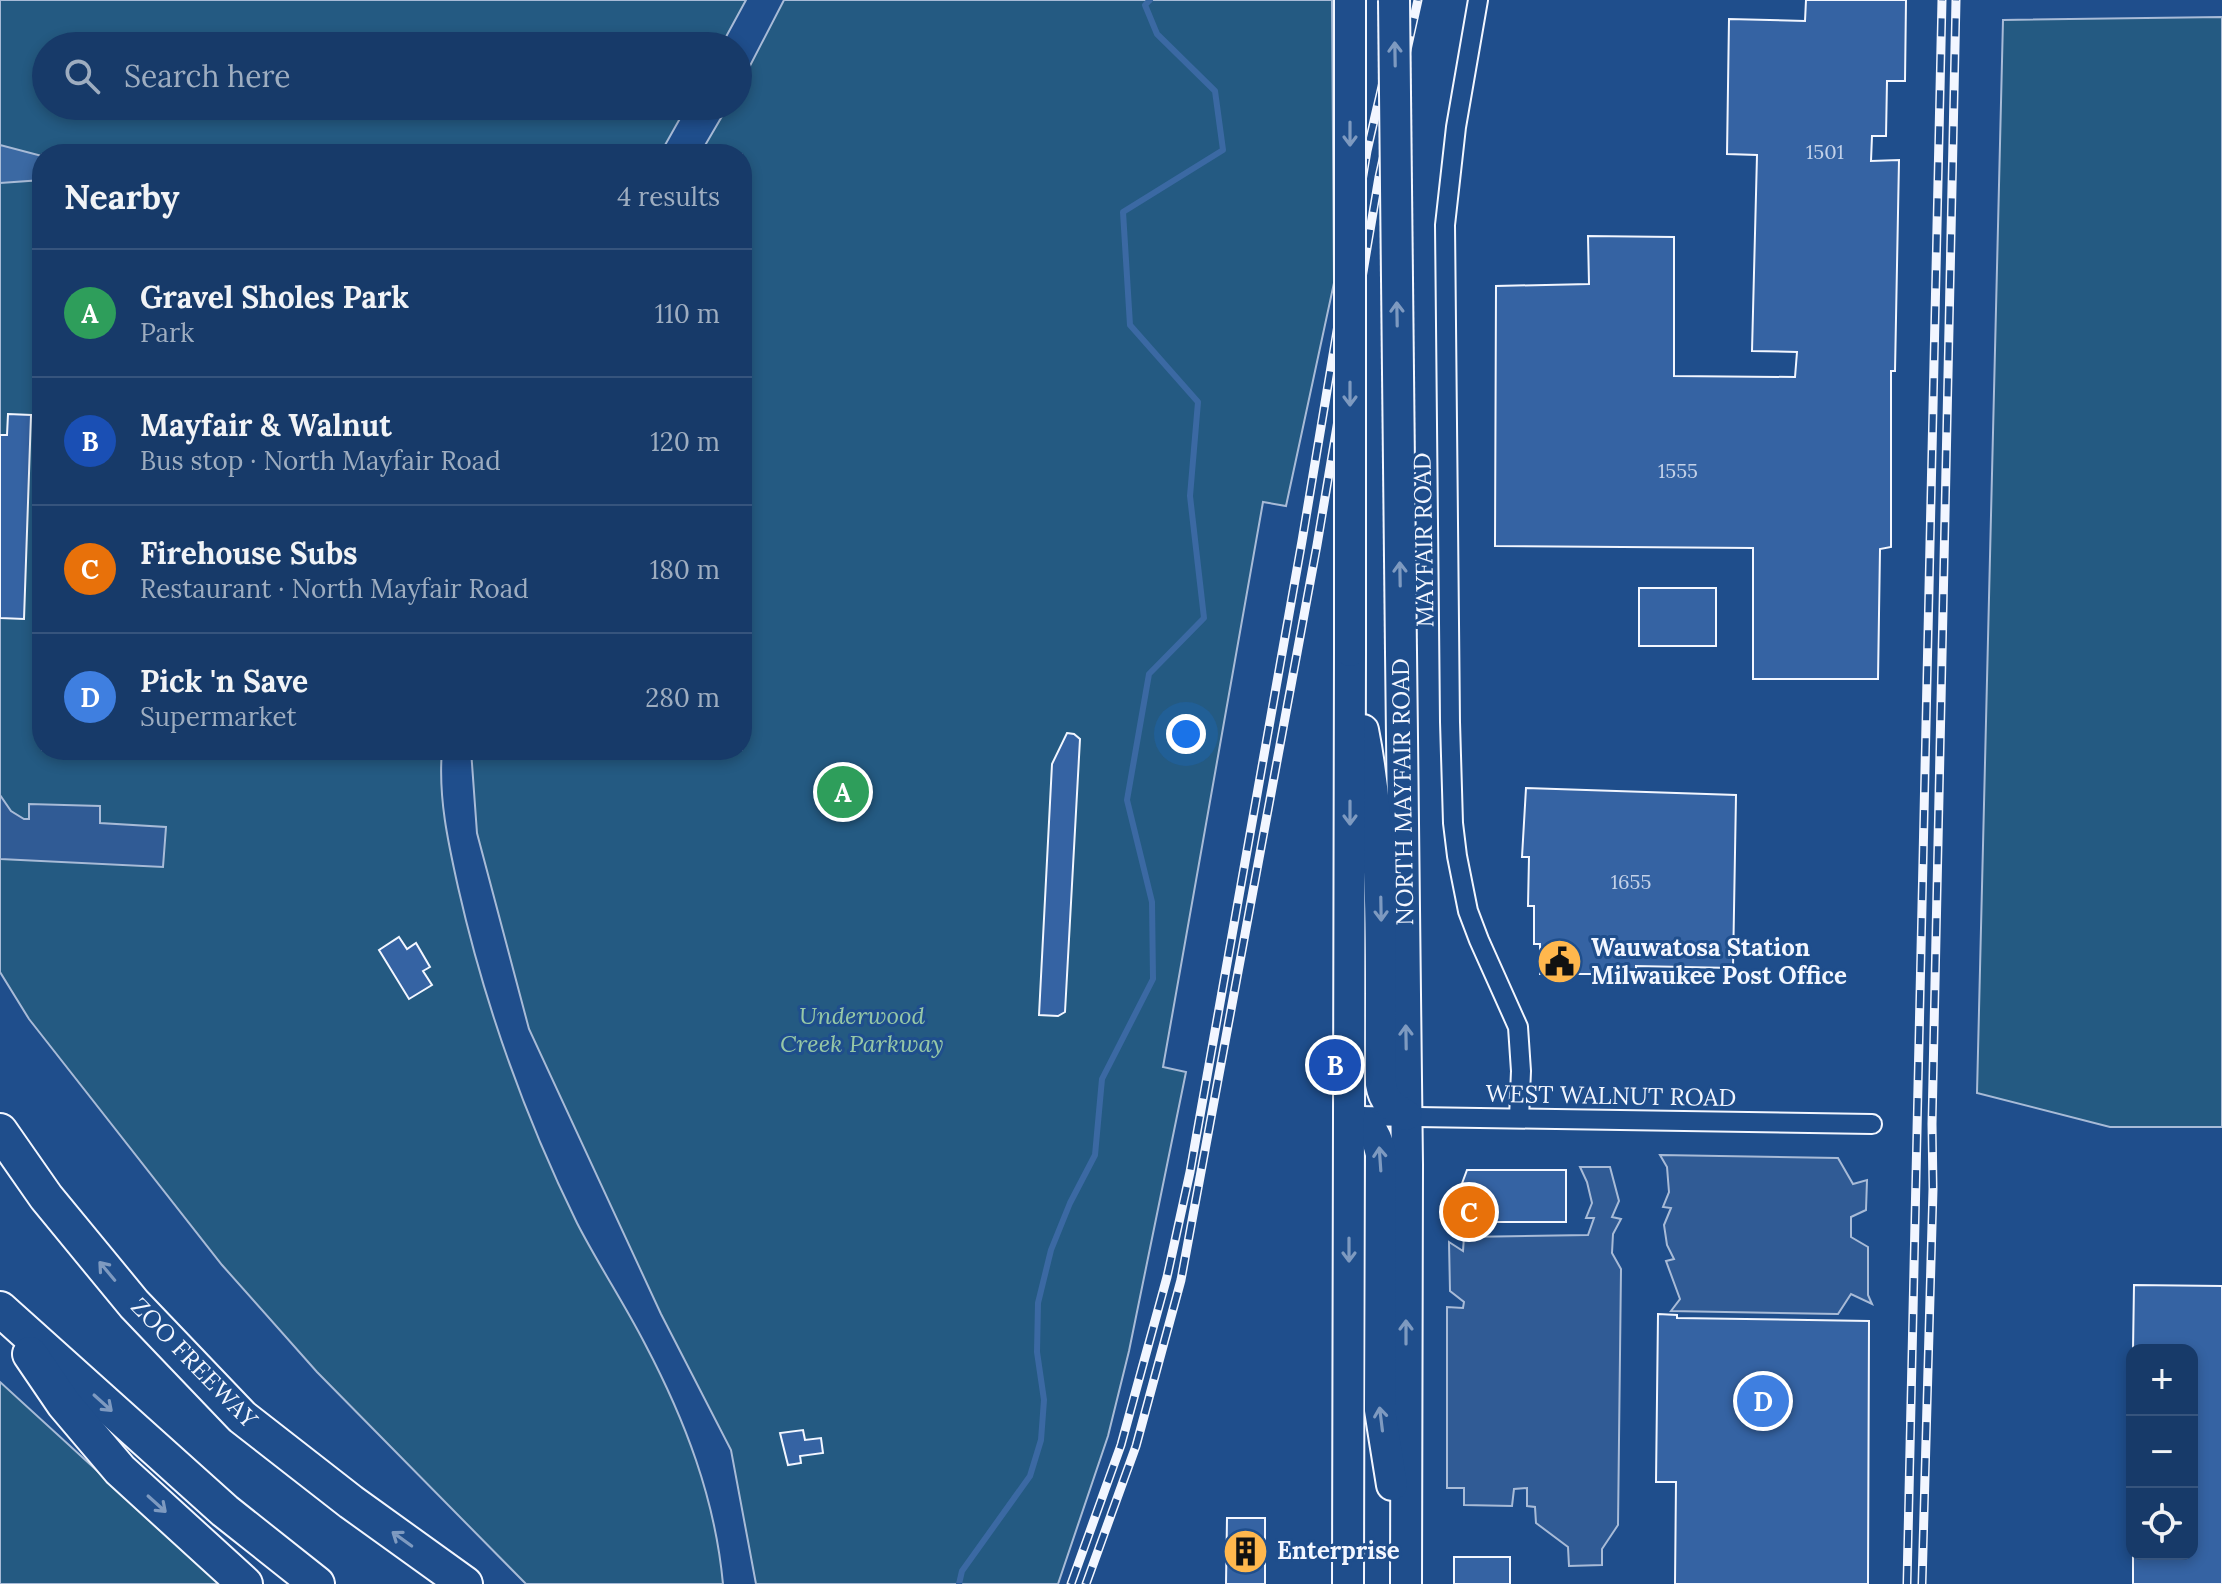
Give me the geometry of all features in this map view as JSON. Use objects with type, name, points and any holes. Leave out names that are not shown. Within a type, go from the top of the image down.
[{"type":"highway","name":"ZOO FREEWAY","points":[[0,1131],[46,1197],[134,1304],[242,1417],[351,1502],[465,1584]]},
{"type":"highway","points":[[1,1311],[64,1404],[120,1470],[245,1584]]},
{"type":"highway","points":[[1,1311],[225,1511],[317,1584]]},
{"type":"main road","points":[[1348,1584],[1350,0]]},
{"type":"main road","name":"NORTH MAYFAIR ROAD","points":[[1394,0],[1406,1115],[1406,1584]]},
{"type":"main road","points":[[1350,658],[1373,781],[1378,826],[1381,1084],[1383,1097],[1406,1115]]},
{"type":"main road","points":[[1349,1116],[1370,1127],[1381,1154],[1380,1410],[1406,1550]]},
{"type":"street","name":"MAYFAIR ROAD","points":[[1478,0],[1457,114],[1445,225],[1453,809],[1457,856],[1468,911],[1518,1027],[1521,1071],[1519,1118]]},
{"type":"street","name":"WEST WALNUT ROAD","points":[[1349,1116],[1872,1124]]},
{"type":"green space","points":[[0,0],[746,0],[729,32],[32,32],[32,120],[679,120],[666,144],[32,144],[32,760],[441,760],[443,802],[451,853],[468,930],[493,1016],[523,1100],[558,1183],[673,1401],[705,1490],[723,1584],[526,1584],[317,1372],[222,1265],[29,1019],[0,972]]},
{"type":"green space","name":"Underwood Creek Parkway","points":[[784,0],[1332,0],[1334,283],[1286,506],[1263,502],[1163,1067],[1186,1072],[1129,1351],[1108,1436],[1058,1584],[756,1584],[731,1450],[661,1314],[529,1029],[477,833],[472,760],[752,760],[752,144],[706,144],[720,120],[752,120],[752,62]]},
{"type":"green space","points":[[2222,17],[2222,1127],[2110,1127],[1977,1093],[2003,20]]},
{"type":"green space","points":[[0,1382],[221,1584],[0,1584]]},
{"type":"shaded area","points":[[0,145],[32,153],[32,181],[0,183]]},
{"type":"shaded area","points":[[0,795],[11,811],[24,819],[29,819],[29,804],[100,806],[100,823],[166,827],[163,867],[0,859]]},
{"type":"shaded area","points":[[1660,1155],[1838,1158],[1853,1184],[1867,1180],[1866,1210],[1851,1217],[1851,1237],[1868,1247],[1868,1295],[1872,1304],[1851,1294],[1838,1314],[1671,1311],[1680,1299],[1666,1261],[1674,1259],[1667,1245],[1664,1225],[1671,1208],[1663,1207],[1669,1192],[1667,1167]]},
{"type":"shaded area","points":[[1580,1167],[1610,1167],[1619,1201],[1612,1217],[1621,1219],[1613,1234],[1612,1253],[1621,1269],[1618,1525],[1602,1549],[1602,1565],[1569,1566],[1568,1547],[1536,1523],[1535,1507],[1527,1506],[1527,1488],[1514,1489],[1512,1506],[1464,1505],[1464,1488],[1447,1488],[1447,1307],[1463,1308],[1464,1302],[1450,1291],[1449,1242],[1463,1251],[1464,1237],[1588,1235],[1594,1218],[1586,1218],[1592,1203]]},
{"type":"building","points":[[1806,0],[1906,0],[1905,81],[1887,81],[1886,136],[1872,136],[1871,161],[1899,160],[1895,371],[1891,371],[1891,547],[1880,549],[1878,679],[1753,679],[1753,548],[1495,546],[1496,286],[1589,284],[1588,236],[1674,237],[1674,376],[1795,377],[1797,352],[1752,351],[1757,155],[1727,154],[1729,19],[1805,21]]},
{"type":"building","points":[[8,414],[31,415],[24,619],[0,618],[0,435],[7,435]]},
{"type":"building","points":[[1639,588],[1716,588],[1716,646],[1639,646]]},
{"type":"building","points":[[1067,733],[1080,739],[1065,1012],[1058,1016],[1039,1015],[1052,764]]},
{"type":"building","points":[[1526,788],[1736,795],[1733,968],[1636,966],[1636,974],[1572,974],[1572,971],[1560,970],[1560,974],[1540,974],[1540,944],[1534,944],[1534,906],[1528,906],[1529,857],[1522,857]]},
{"type":"building","points":[[399,937],[407,949],[416,943],[430,967],[423,971],[432,985],[409,999],[379,950]]},
{"type":"building","points":[[1467,1170],[1566,1170],[1566,1222],[1456,1222],[1457,1197]]},
{"type":"building","points":[[2134,1285],[2222,1286],[2222,1584],[2133,1584],[2133,1560],[2198,1560],[2198,1344],[2133,1344]]},
{"type":"building","points":[[1658,1314],[1677,1315],[1677,1318],[1869,1321],[1868,1584],[1675,1584],[1676,1482],[1656,1482]]},
{"type":"building","points":[[803,1430],[805,1440],[821,1438],[823,1453],[800,1456],[801,1463],[788,1465],[780,1433]]},
{"type":"building","name":"Enterprise","points":[[1227,1518],[1265,1518],[1265,1584],[1226,1584]]},
{"type":"building","points":[[1454,1557],[1510,1557],[1510,1584],[1454,1584]]},
{"type":"waterway","points":[[959,1584],[962,1571],[1030,1476],[1041,1440],[1044,1400],[1037,1352],[1038,1303],[1051,1250],[1070,1203],[1095,1155],[1102,1079],[1153,979],[1152,902],[1127,800],[1149,674],[1204,618],[1190,496],[1198,402],[1130,325],[1123,212],[1223,150],[1215,91],[1157,34],[1145,5],[1150,0]]},
{"type":"railway","points":[[1071,1584],[1121,1445],[1167,1277],[1190,1172],[1302,541],[1367,151],[1402,0]]},
{"type":"railway","points":[[1086,1584],[1136,1446],[1181,1280],[1317,545],[1379,177],[1418,0]]},
{"type":"railway","points":[[1907,1584],[1942,0]]},
{"type":"railway","points":[[1922,1584],[1933,1189],[1956,0]]},
{"type":"place","name":"Gravel Sholes Park","points":[[843,792]]},
{"type":"place","name":"Wauwatosa Station Milwaukee Post Office","points":[[1560,962]]},
{"type":"place","name":"Mayfair & Walnut","points":[[1335,1065]]},
{"type":"place","name":"Firehouse Subs","points":[[1469,1212]]},
{"type":"place","name":"Pick 'n Save","points":[[1763,1401]]},
{"type":"place","name":"Enterprise","points":[[1246,1551]]}]
